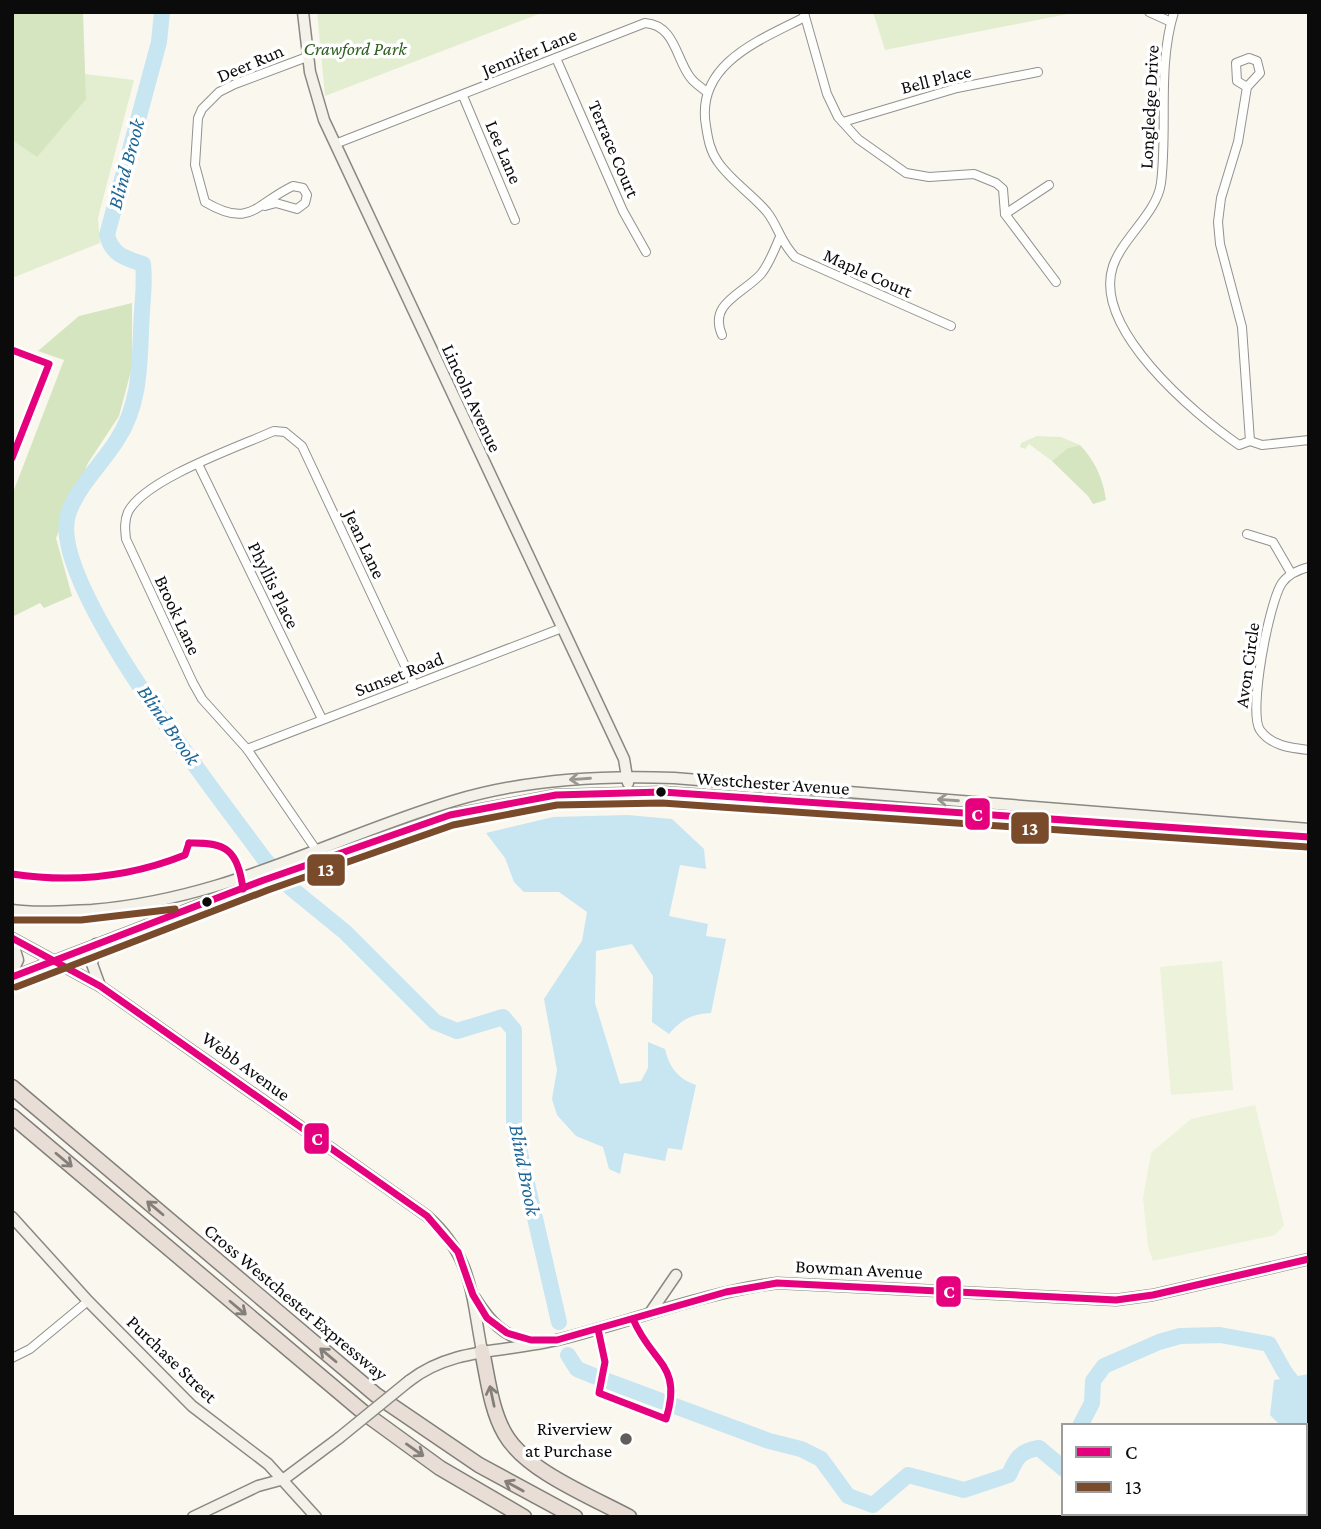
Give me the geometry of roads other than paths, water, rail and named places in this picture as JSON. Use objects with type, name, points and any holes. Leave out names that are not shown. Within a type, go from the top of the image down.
[{"type":"highway","name":"Cross Westchester Expressway","points":[[12,1087],[376,1395],[472,1461],[575,1517]]},
{"type":"highway","points":[[12,1116],[356,1407],[440,1468],[524,1517]]},
{"type":"highway","points":[[482,1351],[496,1413],[516,1450],[540,1468],[629,1517]]},
{"type":"main road","name":"Lincoln Avenue","points":[[303,12],[307,57],[317,100],[335,144],[624,759],[629,792]]},
{"type":"main road","name":"Westchester Avenue","points":[[320,856],[424,811],[484,793],[545,782],[627,777],[1309,829]]},
{"type":"main road","name":"Westchester Avenue","points":[[12,975],[320,856],[481,808],[556,795],[629,792],[691,794],[1309,837]]},
{"type":"main road","name":"Westchester Avenue","points":[[12,910],[80,910],[154,903],[261,877]]},
{"type":"main road","points":[[12,939],[18,960],[12,975]]},
{"type":"main road","name":"Webb Avenue","points":[[12,939],[100,986],[427,1216],[455,1246],[467,1271],[482,1351]]},
{"type":"main road","points":[[96,944],[92,964],[100,986]]},
{"type":"main road","name":"Purchase Street","points":[[12,1217],[88,1301],[192,1406],[284,1479],[316,1517]]},
{"type":"main road","name":"Bowman Avenue","points":[[193,1517],[258,1486],[284,1479],[409,1381],[443,1361],[482,1351],[538,1343],[726,1292],[777,1283],[1116,1300],[1153,1295],[1309,1259]]},
{"type":"main road","points":[[648,1315],[662,1299],[676,1275]]},
{"type":"main road","points":[[473,1296],[496,1326],[521,1340],[538,1343]]},
{"type":"street","points":[[1150,12],[1171,22]]},
{"type":"street","name":"Longledge Drive","points":[[1174,12],[1166,47],[1160,189],[1118,257],[1109,286],[1118,320],[1133,349],[1238,445],[1250,441],[1262,445],[1309,440]]},
{"type":"street","points":[[722,335],[718,315],[723,305],[759,276],[779,239],[769,215],[713,154],[703,105],[707,92],[728,60],[744,47],[804,15],[827,94],[858,139],[906,173],[929,177],[974,174],[985,176],[1003,189],[1006,214],[1056,282]]},
{"type":"street","name":"Jennifer Lane","points":[[335,144],[463,96],[631,26],[651,24],[665,32],[678,50],[689,77],[707,92]]},
{"type":"street","name":"Deer Run","points":[[265,206],[293,186],[303,188],[307,195],[306,202],[297,209],[276,204],[240,214],[225,214],[205,202],[195,165],[198,118],[202,109],[219,92],[307,57]]},
{"type":"street","name":"Terrace Court","points":[[556,58],[623,211],[646,252]]},
{"type":"street","name":"Bell Place","points":[[844,122],[957,88],[1038,72]]},
{"type":"street","points":[[1247,87],[1238,142],[1221,198],[1218,222],[1220,244],[1242,327],[1250,441]]},
{"type":"street","name":"Lee Lane","points":[[463,96],[514,220]]},
{"type":"street","points":[[1006,214],[1049,185]]},
{"type":"street","name":"Maple Court","points":[[779,239],[795,257],[821,271],[951,326]]},
{"type":"street","name":"Brook Lane","points":[[274,431],[154,486],[128,512],[125,530],[136,563],[202,699],[247,750],[320,856]]},
{"type":"street","name":"Jean Lane","points":[[274,431],[285,432],[302,446],[414,685]]},
{"type":"street","name":"Phyllis Place","points":[[198,464],[322,719]]},
{"type":"street","points":[[1247,534],[1273,542],[1292,573],[1309,567]]},
{"type":"street","name":"Avon Circle","points":[[1292,573],[1279,588],[1271,611],[1256,694],[1255,716],[1259,728],[1273,743],[1309,750]]},
{"type":"street","name":"Sunset Road","points":[[247,750],[562,628]]},
{"type":"street","points":[[12,1358],[30,1349],[88,1301]]},
{"type":"water","points":[[628,815],[672,819],[704,849],[706,869],[680,865],[669,916],[708,924],[706,936],[726,939],[711,1013],[688,1018],[669,1034],[652,1022],[653,976],[632,944],[596,951],[595,1003],[620,1084],[641,1081],[648,1068],[648,1042],[665,1049],[675,1072],[696,1085],[682,1150],[668,1148],[665,1161],[624,1153],[620,1174],[609,1169],[603,1147],[576,1136],[557,1115],[552,1099],[557,1070],[544,999],[582,941],[587,912],[559,892],[524,892],[514,882],[505,858],[486,833],[553,817]]},
{"type":"water","points":[[1309,1374],[1309,1453],[1307,1424],[1279,1424],[1270,1415],[1274,1380]]},
{"type":"waterway","name":"Blind Brook","points":[[162,12],[159,42],[107,235],[116,251],[143,264],[140,361],[136,393],[117,440],[72,505],[68,515],[69,547],[84,589],[142,691],[265,860],[291,888],[345,932],[435,1022],[457,1031],[503,1017],[514,1030],[514,1127],[559,1322]]},
{"type":"waterway","name":"Blind Brook","points":[[1081,1424],[1092,1403],[1093,1381],[1104,1366],[1159,1342],[1180,1336],[1220,1335],[1269,1344],[1284,1371],[1309,1404]]},
{"type":"waterway","name":"Blind Brook","points":[[568,1355],[577,1369],[594,1376],[769,1441],[801,1449],[821,1459],[848,1496],[873,1505],[908,1475],[964,1490],[1009,1475],[1020,1456],[1039,1448],[1062,1467]]},
{"type":"place","name":"Riverview at Purchase","points":[[626,1439]]},
{"type":"park label","name":"Crawford Park","points":[[355,48]]}]
